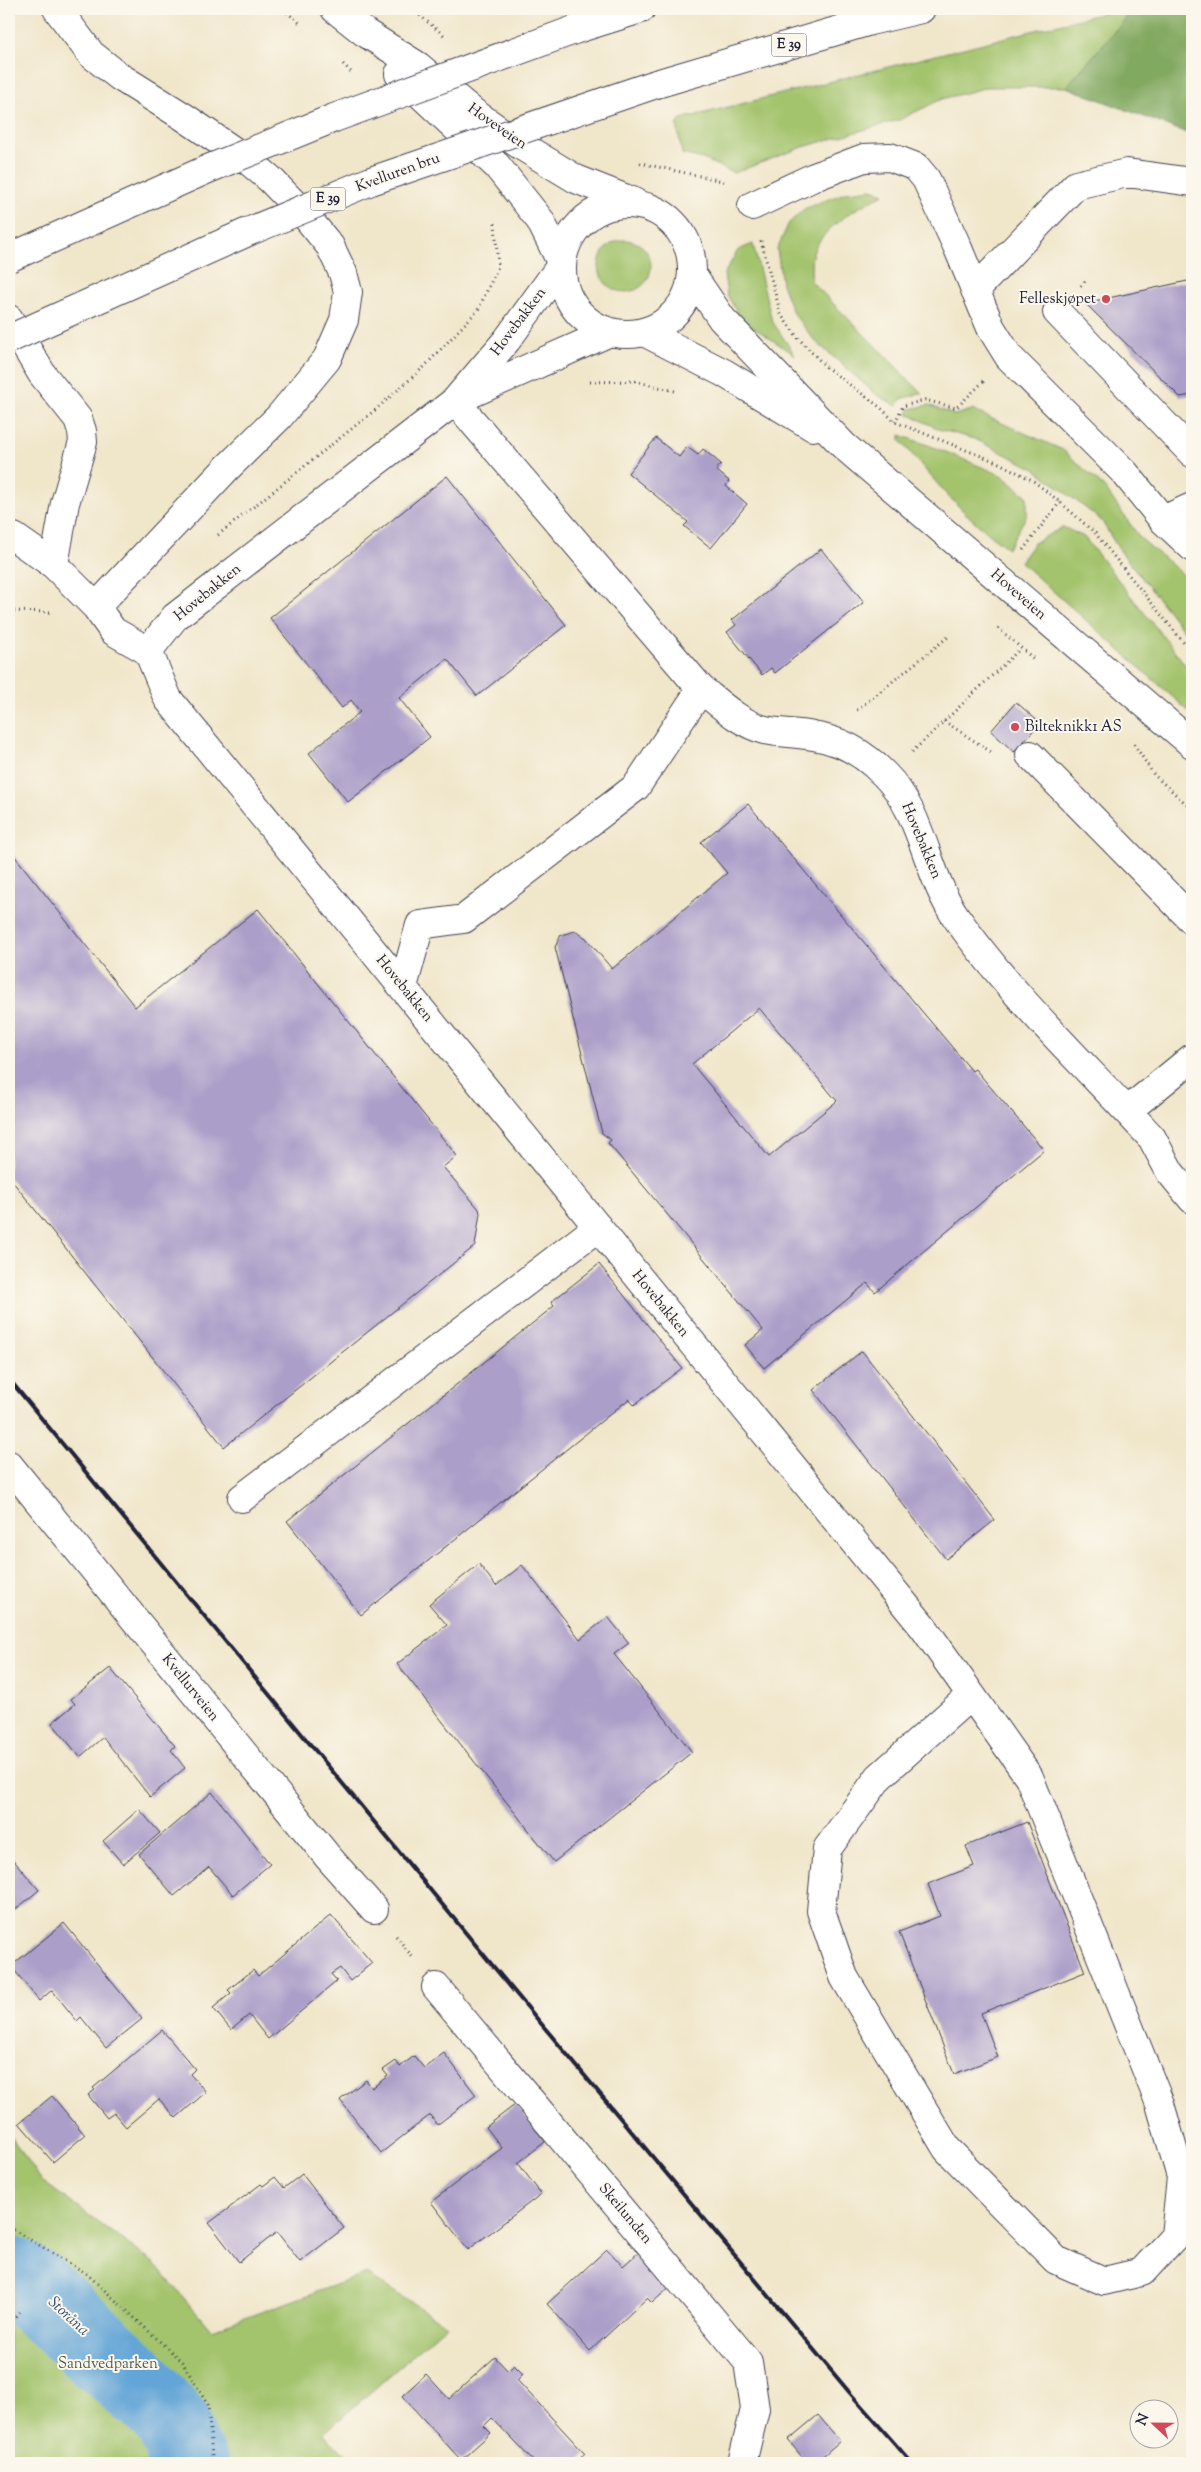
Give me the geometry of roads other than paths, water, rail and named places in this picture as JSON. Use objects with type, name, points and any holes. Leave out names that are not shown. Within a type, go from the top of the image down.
[{"type":"main road","points":[[58,9],[91,54],[120,77],[184,116],[250,162],[270,179],[304,214],[330,246],[343,273],[348,292],[344,320],[327,358],[279,417],[227,468],[96,607]]},
{"type":"main road","name":"Hoveveien","points":[[335,9],[364,32],[418,66],[472,112],[528,150],[576,179],[640,205]]},
{"type":"main road","points":[[577,29],[600,9]]},
{"type":"main road","points":[[9,258],[208,168],[325,122],[577,29],[641,9]]},
{"type":"main road","name":"Kvelluren bru","points":[[9,339],[250,231],[370,181],[656,84],[870,21],[922,9]]},
{"type":"main road","name":"Hoveveien","points":[[364,32],[402,78],[497,166],[540,220],[562,264]]},
{"type":"main road","points":[[752,206],[845,164],[864,158],[890,157],[916,167],[926,180],[957,246],[991,328],[1009,357],[1125,473],[1163,520],[1192,546]]},
{"type":"main road","points":[[974,290],[1076,185],[1127,173],[1192,182]]},
{"type":"main road","points":[[612,205],[640,205],[666,215],[682,231],[691,252],[692,274],[684,301],[667,321],[644,332],[632,334],[610,332],[595,326],[577,312],[565,290],[562,264],[571,234],[591,214],[612,205]]},
{"type":"main road","name":"Hovebakken","points":[[562,264],[507,340],[455,401],[175,617],[148,651],[168,699],[924,1628],[1028,1777],[1162,2113],[1181,2177],[1175,2236],[1142,2272],[1104,2281],[1056,2260],[947,2148],[844,1977],[821,1911],[827,1848],[879,1777],[970,1695]]},
{"type":"main road","name":"Hoveveien","points":[[692,274],[722,319],[844,446],[1192,744]]},
{"type":"main road","points":[[1057,312],[1192,453]]},
{"type":"main road","points":[[9,319],[42,374],[78,420],[82,431],[83,442],[65,503],[54,565]]},
{"type":"main road","name":"Hovebakken","points":[[455,401],[610,332]]},
{"type":"main road","name":"Hoveveien","points":[[644,332],[724,373],[844,446]]},
{"type":"main road","name":"Hovebakken","points":[[455,401],[701,689],[730,712],[763,729],[816,736],[841,743],[866,758],[886,776],[905,801],[925,853],[954,914],[989,962],[1152,1138],[1170,1172],[1192,1198]]},
{"type":"main road","points":[[1163,520],[1192,507]]},
{"type":"main road","points":[[14,537],[54,565],[96,607],[113,631],[148,651]]},
{"type":"main road","points":[[403,987],[420,925],[464,919],[636,787],[701,689]]},
{"type":"main road","points":[[1030,755],[1192,920]]},
{"type":"main road","points":[[1127,1111],[1192,1058]]},
{"type":"main road","points":[[242,1498],[598,1227]]},
{"type":"main road","name":"Kvellurveien","points":[[9,1465],[322,1849],[374,1909]]},
{"type":"main road","name":"Skeilunden","points":[[436,1987],[748,2362],[755,2409],[742,2463]]},
{"type":"waterway","name":"Storåna","points":[[9,2273],[34,2286],[133,2378],[174,2425],[186,2461],[191,2463]]},
{"type":"waterway","points":[[9,2316],[122,2417],[174,2425]]},
{"type":"railway","points":[[9,1379],[493,1966],[850,2393],[912,2463]]},
{"type":"place","name":"Felleskjøpet","points":[[1106,299]]},
{"type":"place","name":"Bilteknikk1 AS","points":[[1015,727]]},
{"type":"park label","name":"Sandvedparken","points":[[108,2364]]}]
